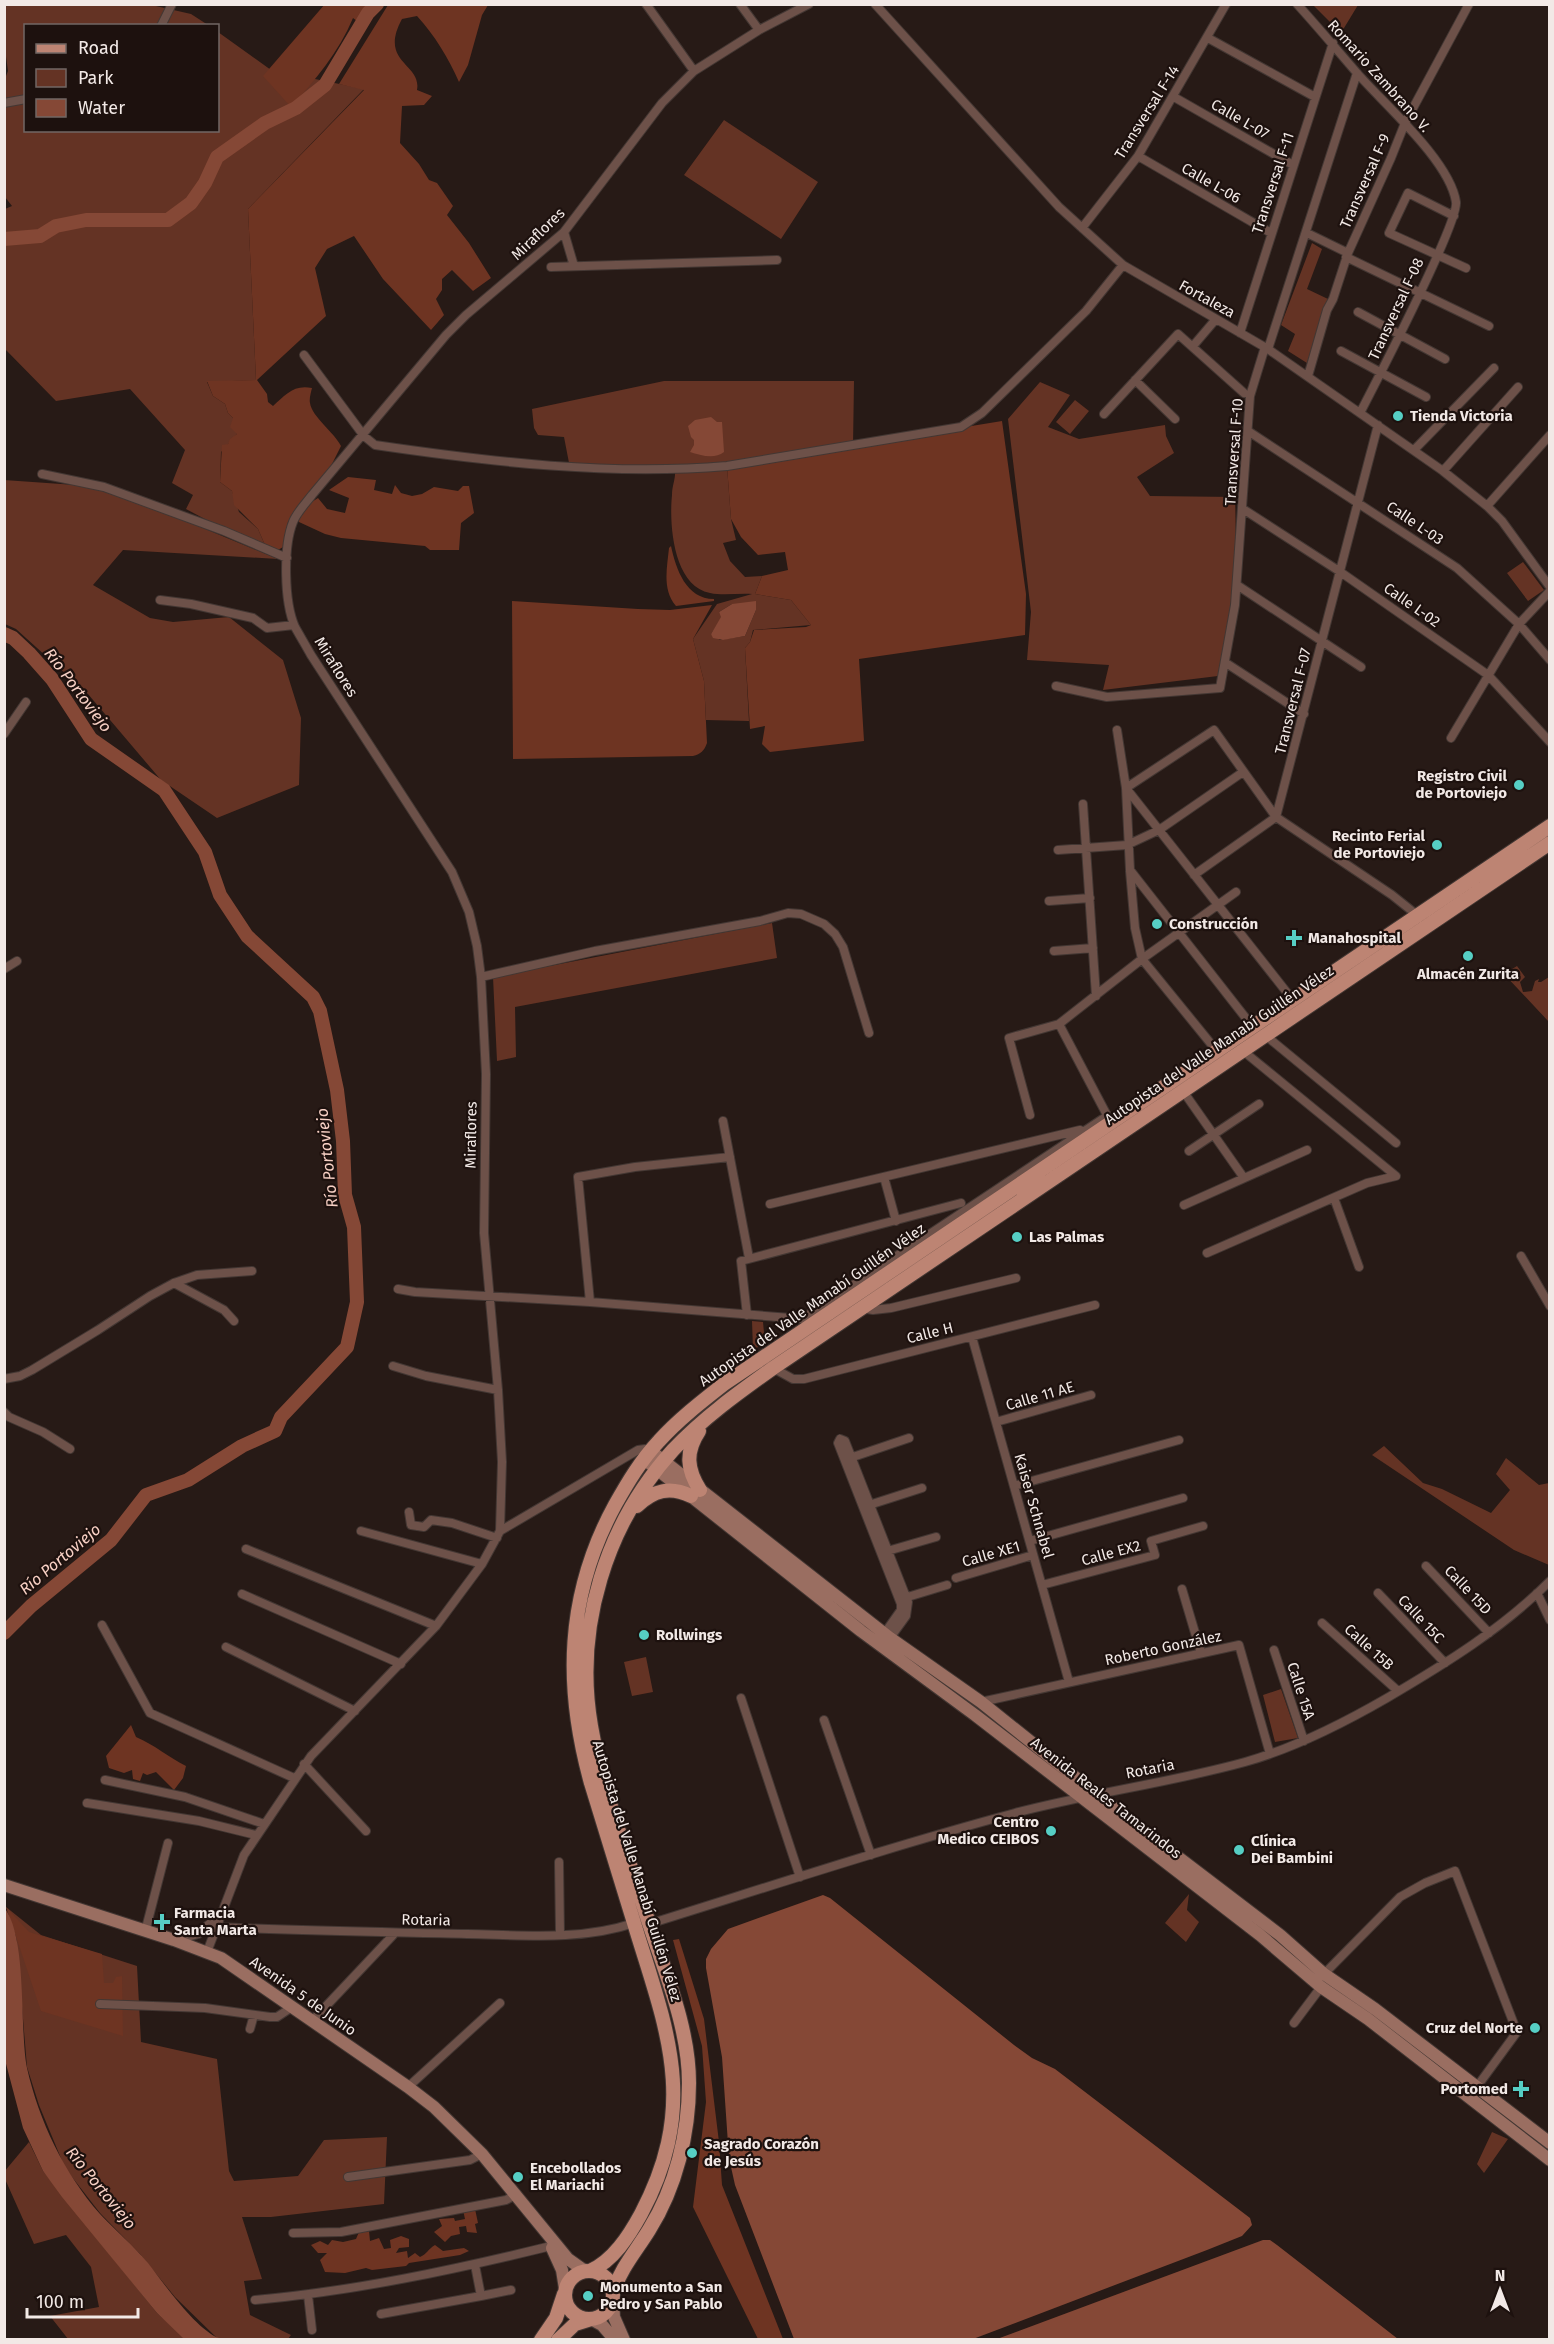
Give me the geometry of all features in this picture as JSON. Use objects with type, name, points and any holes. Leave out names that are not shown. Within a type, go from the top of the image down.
[{"type":"main road","name":"Autopista del Valle Manabí Guillén Vélez","points":[[613,2296],[621,2271],[649,2231],[678,2165],[687,2122],[689,2081],[685,2041],[602,1775],[591,1725],[586,1663],[591,1615],[604,1569],[625,1519],[660,1465],[684,1439],[718,1409],[772,1368],[1265,1035],[1292,999],[1550,826]]},
{"type":"main road","name":"Autopista del Valle Manabí Guillén Vélez","points":[[590,2271],[611,2256],[638,2219],[662,2166],[671,2121],[674,2082],[669,2040],[583,1754],[574,1700],[573,1650],[579,1604],[591,1559],[610,1515],[647,1455],[675,1425],[707,1397],[809,1320],[952,1223],[1252,1026],[1282,1014],[1550,843]]},
{"type":"main road","points":[[625,1519],[642,1501],[656,1492],[677,1490],[695,1493],[689,1468],[690,1449],[696,1434],[718,1409]]},
{"type":"main road","name":"Avenida Reales Tamarindos","points":[[647,1455],[861,1631],[975,1715],[1079,1797],[1375,2009],[1476,2088],[1492,2107],[1550,2160]]},
{"type":"main road","name":"Avenida Reales Tamarindos","points":[[695,1493],[887,1636],[981,1702],[1264,1930],[1321,1987],[1492,2107],[1550,2143]]},
{"type":"main road","name":"Avenida 5 de Junio","points":[[4,1885],[174,1940],[207,1952],[239,1970],[408,2087],[434,2108],[482,2154],[533,2216]]},
{"type":"main road","points":[[533,2216],[568,2259],[582,2268],[603,2275],[608,2280],[613,2296],[614,2317],[624,2340]]},
{"type":"main road","points":[[533,2216],[562,2270],[566,2304],[570,2311],[576,2316],[591,2319],[602,2325],[615,2340]]},
{"type":"main road","points":[[541,2340],[556,2318],[567,2283],[577,2274],[590,2271]]},
{"type":"main road","points":[[558,2340],[575,2324],[605,2313],[613,2296]]},
{"type":"street","points":[[162,24],[172,4]]},
{"type":"street","points":[[646,4],[694,71]]},
{"type":"street","points":[[740,4],[759,30]]},
{"type":"street","name":"Miraflores","points":[[498,1535],[502,1471],[491,1297],[483,1233],[486,1074],[478,952],[469,912],[452,872],[294,625],[287,596],[287,558],[294,521],[312,495],[364,436],[446,335],[466,315],[564,232],[663,103],[694,71],[759,30],[809,4]]},
{"type":"street","name":"Fortaleza","points":[[876,4],[1059,207],[1123,265],[1266,348],[1443,471],[1487,506],[1512,535],[1550,589]]},
{"type":"street","name":"Transversal F-14","points":[[1082,228],[1138,156],[1226,4]]},
{"type":"street","name":"Romario Zambrano V.","points":[[1297,4],[1334,43],[1357,73],[1405,123],[1440,166],[1452,189],[1456,204],[1454,216]]},
{"type":"street","name":"Transversal F-9","points":[[1308,376],[1327,310],[1333,299],[1347,255],[1405,123],[1469,4]]},
{"type":"street","points":[[1208,38],[1315,98]]},
{"type":"street","name":"Transversal F-11","points":[[1240,333],[1334,43]]},
{"type":"street","name":"Transversal F-10","points":[[1056,686],[1107,697],[1220,688],[1226,663],[1237,585],[1250,396],[1307,233],[1357,73]]},
{"type":"street","name":"Calle L-07","points":[[1174,97],[1293,165]]},
{"type":"street","points":[[4,103],[24,99]]},
{"type":"street","name":"Calle L-06","points":[[1138,156],[1271,233]]},
{"type":"street","points":[[1454,216],[1408,194],[1389,229],[1390,234],[1466,268]]},
{"type":"street","name":"Transversal F-08","points":[[1360,413],[1454,216]]},
{"type":"street","points":[[564,232],[574,266]]},
{"type":"street","points":[[1307,233],[1418,293],[1489,326]]},
{"type":"street","points":[[551,267],[777,260]]},
{"type":"street","points":[[304,355],[364,436],[375,445],[570,468],[727,466],[961,427],[982,413],[1086,311],[1123,265]]},
{"type":"street","points":[[1358,312],[1445,359]]},
{"type":"street","points":[[1193,346],[1216,319]]},
{"type":"street","points":[[1104,414],[1178,334],[1244,393]]},
{"type":"street","points":[[1341,351],[1426,397]]},
{"type":"street","points":[[1414,450],[1494,368]]},
{"type":"street","points":[[1135,380],[1175,419]]},
{"type":"street","points":[[1443,471],[1518,387]]},
{"type":"street","name":"Transversal F-07","points":[[1276,817],[1378,425]]},
{"type":"street","name":"Calle L-03","points":[[1248,431],[1457,568],[1519,624],[1550,660]]},
{"type":"street","points":[[1487,506],[1550,435]]},
{"type":"street","points":[[42,474],[104,487],[224,531],[287,558]]},
{"type":"street","name":"Calle L-02","points":[[1244,509],[1339,571],[1488,675],[1550,742]]},
{"type":"street","points":[[1237,585],[1361,667]]},
{"type":"street","points":[[1451,738],[1519,624],[1550,589]]},
{"type":"street","points":[[160,600],[191,604],[253,618],[267,628],[294,625]]},
{"type":"street","points":[[1226,663],[1304,714]]},
{"type":"street","points":[[4,734],[26,702]]},
{"type":"street","points":[[1117,730],[1126,788],[1127,845],[1135,928],[1142,959],[1216,1050]]},
{"type":"street","points":[[1126,788],[1214,730],[1276,817],[1418,915]]},
{"type":"street","points":[[1058,850],[1127,845],[1159,830],[1243,772]]},
{"type":"street","points":[[1126,788],[1292,999]]},
{"type":"street","points":[[1083,804],[1096,996]]},
{"type":"street","points":[[1194,875],[1276,817]]},
{"type":"street","points":[[1130,870],[1252,1026]]},
{"type":"street","points":[[1030,1115],[1009,1038],[1059,1024],[1142,959],[1236,892]]},
{"type":"street","points":[[1049,901],[1090,898]]},
{"type":"street","points":[[481,977],[595,951],[760,921],[788,913],[801,914],[824,924],[835,934],[843,947],[869,1033]]},
{"type":"street","points":[[1054,951],[1093,948]]},
{"type":"street","points":[[4,969],[17,961]]},
{"type":"street","points":[[770,1204],[1088,1128],[1107,1121],[1059,1024]]},
{"type":"street","points":[[1265,1035],[1396,1143]]},
{"type":"street","points":[[1207,1253],[1366,1183],[1396,1176],[1242,1050]]},
{"type":"street","points":[[1183,1090],[1244,1178]]},
{"type":"street","points":[[1189,1151],[1259,1104]]},
{"type":"street","points":[[723,1121],[749,1258]]},
{"type":"street","points":[[940,1209],[952,1223],[1088,1128]]},
{"type":"street","points":[[1184,1205],[1306,1150]]},
{"type":"street","points":[[590,1302],[578,1177],[635,1167],[730,1157]]},
{"type":"street","points":[[884,1177],[896,1221]]},
{"type":"street","points":[[1334,1198],[1359,1267]]},
{"type":"street","points":[[747,1315],[741,1261],[961,1203]]},
{"type":"street","points":[[1521,1256],[1550,1306]]},
{"type":"street","points":[[4,1379],[20,1376],[32,1370],[174,1283],[197,1275],[252,1271]]},
{"type":"street","points":[[861,1308],[873,1310],[891,1308],[1016,1278]]},
{"type":"street","points":[[174,1283],[224,1310],[234,1321]]},
{"type":"street","points":[[398,1289],[809,1320]]},
{"type":"street","points":[[883,1293],[886,1305],[891,1308]]},
{"type":"street","name":"Calle H","points":[[772,1368],[793,1379],[804,1379],[1095,1305]]},
{"type":"street","name":"Kaiser Schnabel","points":[[972,1337],[1069,1682]]},
{"type":"street","points":[[393,1366],[426,1376],[498,1390]]},
{"type":"street","name":"Calle 11 AE","points":[[996,1422],[1091,1395]]},
{"type":"street","points":[[4,1412],[9,1417],[43,1432],[70,1449]]},
{"type":"street","points":[[887,1636],[907,1613],[848,1458],[909,1438]]},
{"type":"street","points":[[1014,1486],[1179,1440]]},
{"type":"street","points":[[207,1952],[238,1866],[294,1778],[304,1764],[436,1626],[482,1564],[498,1535],[638,1450],[645,1449],[647,1455]]},
{"type":"street","points":[[866,1505],[922,1488]]},
{"type":"street","points":[[1029,1541],[1183,1498]]},
{"type":"street","points":[[409,1512],[411,1525],[424,1527],[431,1520],[498,1535]]},
{"type":"street","name":"Calle EX2","points":[[1042,1585],[1155,1555],[1151,1541],[1203,1526]]},
{"type":"street","points":[[361,1532],[482,1564]]},
{"type":"street","points":[[885,1552],[936,1537]]},
{"type":"street","points":[[246,1549],[436,1626]]},
{"type":"street","name":"Calle XE1","points":[[956,1578],[1034,1555]]},
{"type":"street","name":"Calle 15D","points":[[1426,1566],[1489,1633]]},
{"type":"street","name":"Rotaria","points":[[649,1924],[871,1855],[1079,1797],[1212,1770],[1270,1755],[1304,1741],[1398,1691],[1444,1663],[1489,1633],[1550,1581]]},
{"type":"street","points":[[903,1598],[947,1585]]},
{"type":"street","points":[[1182,1588],[1201,1653]]},
{"type":"street","name":"Calle 15C","points":[[1378,1593],[1444,1663]]},
{"type":"street","points":[[1537,1593],[1550,1620]]},
{"type":"street","points":[[242,1594],[401,1664]]},
{"type":"street","name":"Calle 15B","points":[[1322,1623],[1398,1691]]},
{"type":"street","points":[[102,1625],[150,1713],[294,1778]]},
{"type":"street","name":"Roberto González","points":[[981,1702],[1239,1645],[1270,1755]]},
{"type":"street","points":[[226,1647],[355,1711]]},
{"type":"street","name":"Calle 15A","points":[[1274,1650],[1304,1741]]},
{"type":"street","points":[[741,1698],[800,1877]]},
{"type":"street","points":[[824,1720],[871,1855]]},
{"type":"street","points":[[304,1764],[366,1831]]},
{"type":"street","points":[[105,1780],[184,1797],[264,1824]]},
{"type":"street","points":[[87,1803],[199,1821],[256,1835]]},
{"type":"street","points":[[145,1932],[168,1844]]},
{"type":"street","points":[[559,1862],[561,1935]]},
{"type":"street","points":[[1324,1974],[1400,1898],[1425,1883],[1455,1871],[1517,2032],[1476,2088]]},
{"type":"street","points":[[174,1940],[198,1934],[220,1914]]},
{"type":"street","name":"Rotaria","points":[[215,1928],[561,1935],[604,1931],[634,1923]]},
{"type":"street","points":[[312,2021],[395,1933]]},
{"type":"street","points":[[1294,2023],[1321,1987]]},
{"type":"street","points":[[408,2087],[500,2003]]},
{"type":"street","points":[[100,2004],[205,2008],[277,2017],[292,2007]]},
{"type":"street","points":[[250,2029],[254,2015]]},
{"type":"street","points":[[348,2177],[470,2160],[482,2154]]},
{"type":"street","points":[[293,2233],[341,2232],[506,2200],[517,2194]]},
{"type":"street","points":[[255,2300],[308,2295],[475,2265],[551,2246]]},
{"type":"street","points":[[475,2265],[481,2296]]},
{"type":"street","points":[[381,2314],[511,2290]]},
{"type":"street","points":[[308,2295],[312,2330]]},
{"type":"green space","points":[[147,4],[191,14],[206,24],[24,24],[24,132],[219,132],[219,33],[271,70],[364,89],[248,209],[256,380],[207,382],[213,396],[225,404],[228,413],[233,418],[237,434],[221,452],[220,482],[232,491],[239,512],[258,529],[265,545],[216,525],[186,509],[193,495],[172,483],[185,450],[130,389],[56,401],[5,349],[5,209],[12,206],[5,197],[4,81],[8,71],[4,42],[5,5]]},
{"type":"green space","points":[[1313,5],[1358,5],[1341,33]]},
{"type":"green space","points":[[724,120],[818,182],[781,239],[684,175]]},
{"type":"green space","points":[[1312,243],[1322,249],[1307,289],[1328,299],[1307,363],[1288,351],[1295,334],[1281,325]]},
{"type":"green space","points":[[664,381],[854,381],[853,446],[727,466],[731,519],[736,540],[723,543],[730,561],[745,577],[762,576],[755,594],[791,600],[811,625],[753,630],[750,642],[745,648],[749,721],[706,720],[704,681],[693,639],[717,604],[752,594],[710,593],[698,588],[688,579],[676,552],[671,522],[675,468],[570,468],[564,437],[538,435],[534,428],[532,409]],"holes":[[[732,604],[756,610],[745,636],[720,640],[711,634],[722,617],[719,612]]]},
{"type":"green space","points":[[1040,382],[1070,395],[1048,427],[1079,439],[1165,425],[1166,436],[1174,453],[1137,477],[1150,496],[1235,497],[1234,587],[1228,632],[1218,676],[1103,690],[1109,665],[1027,660],[1031,612],[1008,419]]},
{"type":"green space","points":[[1075,400],[1089,411],[1070,434],[1056,422]]},
{"type":"green space","points":[[4,480],[104,487],[278,559],[123,550],[93,585],[150,618],[173,622],[229,617],[283,660],[301,718],[299,785],[217,818],[161,780],[88,694],[16,629],[5,624]]},
{"type":"green space","points":[[1523,562],[1544,590],[1528,601],[1507,573]]},
{"type":"green space","points":[[772,923],[777,958],[515,1007],[516,1057],[497,1061],[493,977]]},
{"type":"green space","points":[[1517,966],[1525,977],[1520,982],[1523,992],[1532,991],[1535,981],[1539,979],[1538,982],[1541,982],[1549,977],[1549,1022],[1504,974]]},
{"type":"green space","points":[[752,1321],[763,1322],[765,1343],[753,1350]]},
{"type":"green space","points":[[1384,1446],[1423,1483],[1442,1489],[1491,1513],[1510,1490],[1496,1474],[1506,1458],[1539,1485],[1549,1483],[1549,1565],[1514,1550],[1372,1455]]},
{"type":"green space","points":[[646,1657],[653,1692],[632,1696],[624,1662]]},
{"type":"green space","points":[[1281,1689],[1298,1738],[1275,1742],[1263,1695]]},
{"type":"green space","points":[[1189,1894],[1187,1910],[1199,1922],[1186,1942],[1165,1923]]},
{"type":"green space","points":[[6,1907],[41,1935],[137,1966],[141,2042],[217,2059],[229,2171],[234,2181],[298,2176],[324,2140],[387,2137],[384,2204],[271,2217],[242,2217],[262,2279],[244,2281],[250,2315],[291,2335],[288,2339],[217,2338],[175,2297],[140,2254],[100,2213],[65,2168],[39,2105],[27,2067],[16,1934]]},
{"type":"green space","points":[[1492,2132],[1508,2139],[1484,2173],[1477,2164]]},
{"type":"green space","points":[[29,2142],[43,2171],[157,2313],[186,2339],[68,2339],[50,2316],[99,2307],[91,2267],[66,2235],[34,2244],[5,2179],[4,2172]]},
{"type":"shaded area","points":[[325,4],[367,5],[357,21],[353,18],[334,54],[291,107],[263,76]]},
{"type":"shaded area","points":[[388,5],[488,5],[482,15],[468,65],[459,82],[441,47],[417,16],[402,19],[396,34],[395,45],[402,61],[417,81],[417,90],[432,96],[424,105],[402,106],[400,143],[419,164],[429,180],[437,183],[453,206],[447,215],[469,243],[491,278],[473,291],[452,270],[442,279],[442,290],[436,299],[444,315],[431,330],[383,279],[354,236],[327,249],[315,268],[326,316],[257,380],[267,394],[268,402],[273,406],[295,389],[312,388],[310,403],[312,408],[341,446],[331,466],[288,522],[283,547],[278,550],[265,545],[258,529],[234,505],[232,491],[220,482],[222,445],[228,444],[230,439],[237,434],[230,427],[233,418],[228,413],[225,404],[213,396],[207,381],[256,380],[248,209],[364,90],[339,84]]},
{"type":"shaded area","points":[[1002,421],[1026,594],[1025,635],[859,659],[864,741],[770,752],[762,744],[765,726],[750,729],[745,648],[754,630],[811,625],[791,600],[755,594],[762,576],[788,570],[785,552],[758,555],[741,537],[731,519],[727,466]]},
{"type":"shaded area","points":[[348,477],[376,480],[374,490],[392,494],[395,485],[401,493],[412,496],[422,494],[434,487],[458,491],[463,486],[469,486],[474,513],[461,523],[459,550],[430,550],[425,546],[341,538],[325,534],[299,522],[298,517],[310,503],[318,498],[327,509],[345,513],[349,498],[329,490]]},
{"type":"shaded area","points":[[671,546],[679,573],[689,588],[696,594],[714,599],[714,601],[676,606],[669,593],[666,578]]},
{"type":"shaded area","points":[[512,601],[670,610],[712,605],[693,639],[704,681],[707,743],[703,750],[693,756],[513,759]]},
{"type":"shaded area","points":[[131,1725],[136,1737],[186,1766],[183,1778],[174,1790],[156,1772],[147,1775],[143,1773],[140,1781],[133,1779],[132,1770],[124,1773],[109,1768],[106,1756]]},
{"type":"shaded area","points":[[6,1907],[29,1932],[102,1954],[104,1983],[113,1983],[116,1977],[122,1976],[123,2036],[41,2011]]},
{"type":"shaded area","points":[[679,1939],[704,2019],[722,2185],[783,2339],[758,2339],[693,2207],[706,2102],[702,2046],[673,1940]]},
{"type":"shaded area","points":[[475,2209],[478,2223],[475,2224],[477,2233],[467,2232],[466,2226],[459,2227],[460,2234],[451,2236],[445,2242],[434,2232],[442,2226],[439,2219],[454,2218],[455,2221],[465,2219],[463,2210]]},
{"type":"shaded area","points":[[369,2231],[370,2241],[379,2238],[384,2249],[391,2248],[390,2240],[401,2236],[409,2239],[409,2247],[399,2248],[396,2253],[407,2251],[408,2258],[415,2253],[420,2257],[435,2245],[443,2251],[464,2248],[469,2251],[460,2255],[409,2263],[406,2266],[372,2270],[366,2268],[345,2273],[325,2272],[320,2260],[327,2253],[318,2253],[311,2245],[320,2241],[328,2245],[332,2240],[343,2242],[356,2239],[359,2232]]},
{"type":"water","points":[[711,417],[717,422],[722,422],[724,452],[711,456],[690,452],[694,440],[688,426],[695,420]]},
{"type":"water","points":[[756,601],[756,610],[745,636],[723,640],[713,638],[711,634],[721,617],[719,612],[732,604]]},
{"type":"water","points":[[823,1895],[830,1898],[1014,2045],[1032,2058],[1055,2069],[1250,2218],[1252,2225],[1242,2236],[973,2339],[794,2339],[735,2185],[729,2158],[722,2057],[706,1959],[711,1949],[728,1929]]},
{"type":"water","points":[[4,1907],[12,1921],[17,1939],[27,2068],[38,2107],[54,2146],[75,2181],[100,2214],[142,2256],[188,2314],[207,2331],[222,2339],[183,2338],[157,2313],[43,2171],[23,2128],[5,2060]]},
{"type":"water","points":[[1263,2240],[1270,2240],[1277,2245],[1398,2339],[997,2339]]},
{"type":"waterway","name":"Río Portoviejo","points":[[4,239],[40,236],[56,226],[86,220],[168,220],[191,203],[205,183],[217,157],[265,123],[296,108],[325,85],[368,13],[377,4]]},
{"type":"waterway","name":"Río Portoviejo","points":[[4,634],[13,638],[52,679],[91,739],[164,790],[205,852],[220,895],[247,936],[313,997],[320,1011],[337,1090],[343,1141],[345,1195],[354,1227],[357,1302],[347,1347],[281,1417],[275,1431],[242,1446],[188,1480],[146,1495],[111,1540],[31,1606],[4,1633]]},
{"type":"place","name":"Tienda Victoria","points":[[1398,416]]},
{"type":"place","name":"Registro Civil de Portoviejo","points":[[1519,785]]},
{"type":"place","name":"Recinto Ferial de Portoviejo","points":[[1437,845]]},
{"type":"place","name":"Construcción","points":[[1157,924]]},
{"type":"place","name":"Manahospital","points":[[1294,938]]},
{"type":"place","name":"Almacén Zurita","points":[[1468,956]]},
{"type":"place","name":"Las Palmas","points":[[1017,1237]]},
{"type":"place","name":"Rollwings","points":[[644,1635]]},
{"type":"place","name":"Centro Medico CEIBOS","points":[[1051,1831]]},
{"type":"place","name":"Clínica Dei Bambini","points":[[1239,1850]]},
{"type":"place","name":"Farmacia Santa Marta","points":[[162,1922]]},
{"type":"place","name":"Cruz del Norte","points":[[1535,2028]]},
{"type":"place","name":"Portomed","points":[[1521,2089]]},
{"type":"place","name":"Sagrado Corazón de Jesús","points":[[692,2153]]},
{"type":"place","name":"Encebollados El Mariachi","points":[[518,2177]]},
{"type":"place","name":"Monumento a San Pedro y San Pablo","points":[[588,2296]]}]
